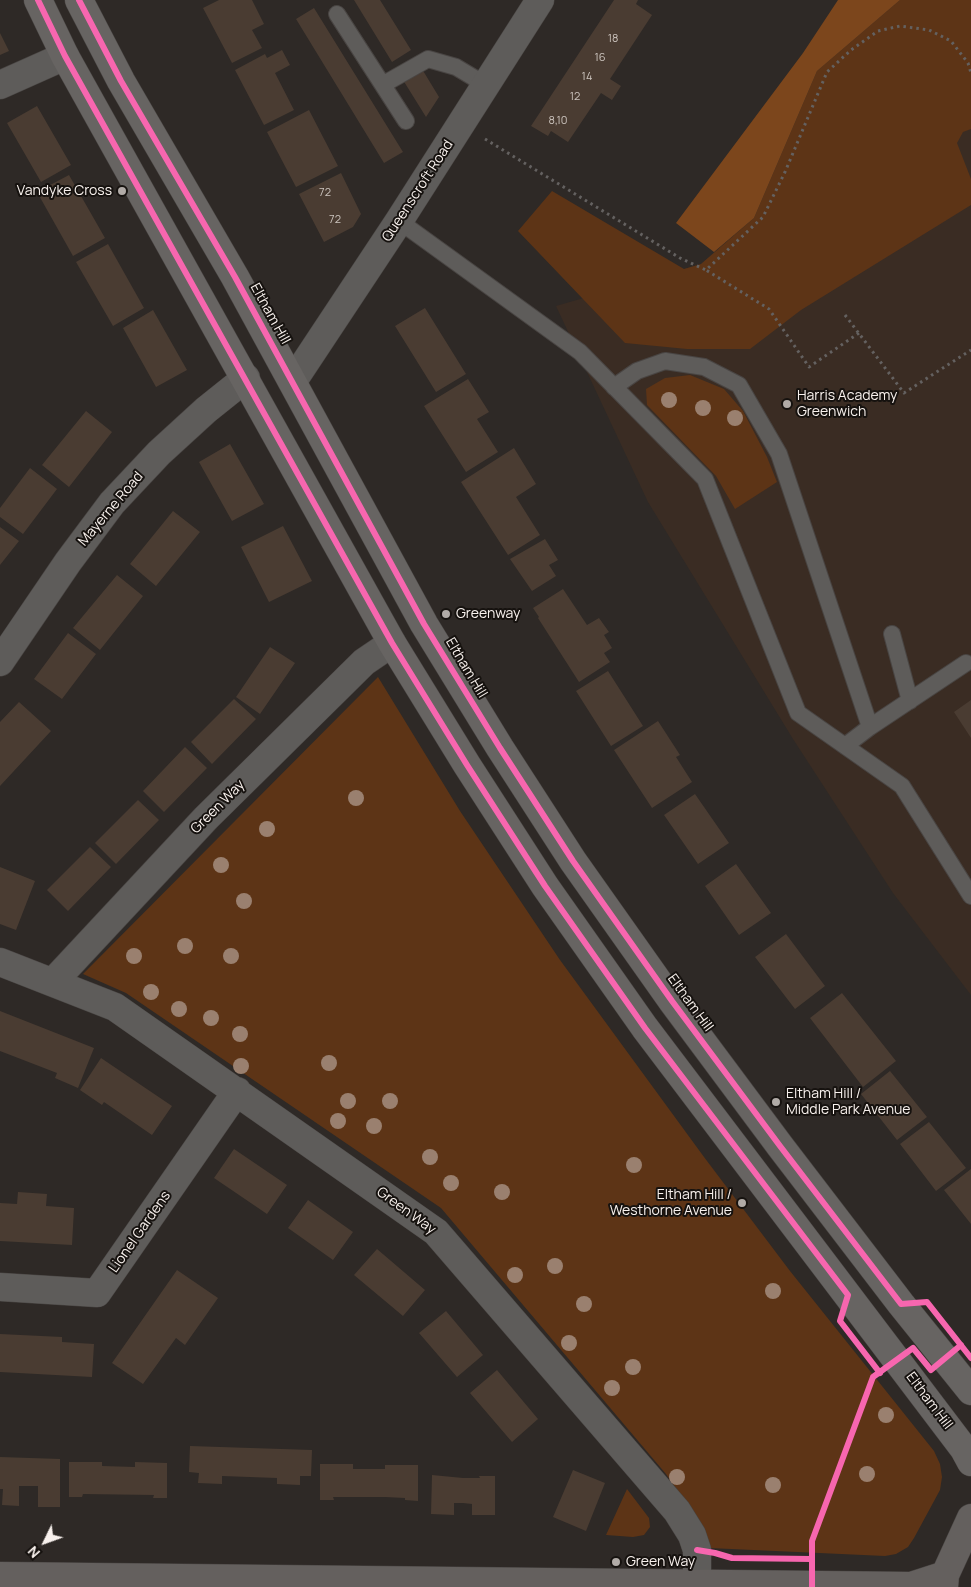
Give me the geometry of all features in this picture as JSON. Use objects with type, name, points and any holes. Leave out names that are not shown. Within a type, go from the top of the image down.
[{"type":"highway","points":[[0,1576],[911,1586],[945,1581],[971,1518]]},
{"type":"main road","name":"Eltham Hill","points":[[38,0],[66,56],[392,643],[467,764],[545,886],[640,1020],[964,1449],[971,1462]]},
{"type":"main road","name":"Eltham Hill","points":[[79,0],[121,81],[235,276],[424,624],[500,748],[573,861],[672,1001],[901,1304],[971,1391]]},
{"type":"street","name":"Queenscroft Road","points":[[293,381],[399,221],[540,0]]},
{"type":"street","points":[[0,85],[66,56]]},
{"type":"street","name":"Mayerne Road","points":[[0,662],[68,562],[112,504],[159,453],[206,410],[246,378]]},
{"type":"street","name":"Green Way","points":[[53,982],[213,812],[364,662],[392,643]]},
{"type":"street","name":"Green Way","points":[[0,962],[115,1007],[436,1232],[677,1511],[692,1535],[697,1550],[697,1584]]},
{"type":"street","name":"Lionel Gardens","points":[[0,1287],[97,1293],[237,1091]]},
{"type":"lane","points":[[337,14],[384,84],[406,121]]},
{"type":"lane","points":[[384,84],[428,59],[456,67],[486,85]]},
{"type":"lane","points":[[399,221],[580,352],[705,479],[798,713],[902,786],[971,896]]},
{"type":"lane","points":[[614,387],[637,371],[665,361],[704,367],[738,385],[779,454],[870,727]]},
{"type":"lane","points":[[892,634],[910,701]]},
{"type":"lane","points":[[846,746],[870,727],[966,663]]},
{"type":"path","points":[[706,270],[763,218],[785,172],[827,72],[850,50],[878,31],[900,26],[929,30],[952,41],[968,62],[971,73]]},
{"type":"path","points":[[461,124],[680,258],[706,270],[769,309],[809,367],[859,333]]},
{"type":"path","points":[[845,315],[904,393],[971,350]]},
{"type":"shaded area","points":[[838,0],[900,0],[817,71],[754,218],[714,252],[676,223],[803,53]]},
{"type":"shaded area","name":"Harris Academy Greenwich","points":[[900,0],[971,0],[971,995],[893,893],[793,739],[648,502],[556,306],[701,264],[754,218],[817,71]]},
{"type":"shaded area","points":[[900,0],[971,0],[971,129],[963,132],[957,143],[971,179],[971,205],[801,310],[750,349],[687,349],[625,343],[518,231],[552,191],[684,269],[701,264],[754,218],[817,71]]},
{"type":"shaded area","points":[[690,375],[724,389],[743,411],[767,457],[777,482],[735,509],[716,476],[647,405],[646,389],[665,378]]},
{"type":"shaded area","points":[[378,677],[460,811],[560,960],[790,1271],[934,1451],[940,1464],[942,1477],[940,1490],[908,1547],[896,1554],[885,1556],[709,1548],[691,1510],[666,1474],[441,1208],[126,993],[83,974]]},
{"type":"shaded area","points":[[627,1489],[649,1518],[650,1527],[644,1535],[633,1537],[606,1535]]},
{"type":"building","points":[[219,0],[252,0],[264,24],[252,30],[262,48],[232,63],[203,8]]},
{"type":"building","points":[[354,0],[380,0],[411,50],[392,62]]},
{"type":"building","points":[[614,0],[638,0],[636,4],[652,15],[610,79],[621,86],[612,100],[601,93],[568,142],[551,131],[548,136],[531,126]]},
{"type":"building","points":[[314,8],[403,152],[384,163],[296,19]]},
{"type":"building","points":[[0,33],[9,51],[0,55]]},
{"type":"building","points":[[282,50],[290,65],[275,73],[294,110],[264,125],[235,70],[265,54],[267,58]]},
{"type":"building","points":[[422,69],[439,97],[426,117],[403,80]]},
{"type":"building","points":[[37,106],[71,165],[41,182],[7,123]]},
{"type":"building","points":[[309,110],[338,166],[296,187],[267,132]]},
{"type":"building","points":[[341,173],[361,214],[353,227],[324,242],[299,194]]},
{"type":"building","points":[[69,175],[105,238],[73,256],[37,192]]},
{"type":"building","points":[[108,244],[144,308],[113,326],[76,262]]},
{"type":"building","points":[[425,308],[466,374],[436,392],[395,326]]},
{"type":"building","points":[[153,310],[187,370],[156,387],[123,328]]},
{"type":"building","points":[[468,379],[489,412],[477,419],[498,452],[466,472],[424,406]]},
{"type":"building","points":[[86,411],[112,432],[69,487],[42,465]]},
{"type":"building","points":[[230,444],[264,504],[232,521],[199,462]]},
{"type":"building","points":[[514,448],[536,484],[516,497],[540,535],[508,555],[461,482]]},
{"type":"building","points":[[30,468],[57,489],[23,534],[0,517],[0,508]]},
{"type":"building","points":[[173,511],[200,532],[156,586],[130,564]]},
{"type":"building","points":[[283,526],[312,581],[269,602],[241,547]]},
{"type":"building","points":[[0,527],[19,541],[0,565]]},
{"type":"building","points":[[545,539],[558,560],[549,565],[556,576],[532,591],[510,559]]},
{"type":"building","points":[[117,575],[143,596],[100,650],[73,628]]},
{"type":"building","points":[[563,589],[587,625],[599,618],[609,632],[604,635],[612,648],[604,653],[610,662],[579,682],[533,608]]},
{"type":"building","points":[[68,633],[96,654],[62,699],[34,679]]},
{"type":"building","points":[[270,647],[295,663],[260,714],[236,697]]},
{"type":"building","points":[[608,671],[643,726],[611,746],[576,691]]},
{"type":"building","points":[[234,699],[256,719],[212,764],[191,742]]},
{"type":"building","points":[[971,700],[971,738],[954,712]]},
{"type":"building","points":[[19,702],[51,731],[0,786],[0,722]]},
{"type":"building","points":[[658,721],[680,755],[676,757],[692,782],[652,808],[614,750]]},
{"type":"building","points":[[185,747],[207,768],[164,812],[143,791]]},
{"type":"building","points":[[695,794],[729,843],[698,864],[664,815]]},
{"type":"building","points":[[138,800],[159,820],[116,864],[95,843]]},
{"type":"building","points":[[90,847],[111,867],[68,911],[47,890]]},
{"type":"building","points":[[736,864],[771,913],[739,935],[705,886]]},
{"type":"building","points":[[0,867],[35,881],[16,930],[0,924]]},
{"type":"building","points":[[786,934],[825,986],[795,1009],[755,957]]},
{"type":"building","points":[[842,993],[896,1061],[863,1087],[810,1018]]},
{"type":"building","points":[[0,1011],[94,1048],[78,1088],[55,1078],[57,1073],[0,1051]]},
{"type":"building","points":[[101,1058],[172,1106],[152,1135],[104,1102],[102,1105],[80,1090]]},
{"type":"building","points":[[890,1071],[927,1117],[897,1140],[861,1094]]},
{"type":"building","points":[[929,1122],[966,1168],[936,1191],[900,1144]]},
{"type":"building","points":[[234,1149],[287,1185],[267,1214],[214,1178]]},
{"type":"building","points":[[971,1169],[971,1224],[944,1190]]},
{"type":"building","points":[[18,1192],[47,1194],[46,1206],[74,1208],[72,1245],[0,1241],[0,1203],[17,1204]]},
{"type":"building","points":[[308,1200],[353,1232],[333,1260],[288,1228]]},
{"type":"building","points":[[377,1249],[425,1290],[403,1316],[354,1275]]},
{"type":"building","points":[[177,1270],[218,1298],[185,1345],[176,1338],[143,1384],[112,1363]]},
{"type":"building","points":[[446,1311],[483,1355],[457,1377],[419,1333]]},
{"type":"building","points":[[0,1334],[62,1337],[62,1342],[94,1344],[92,1377],[0,1372]]},
{"type":"building","points":[[497,1370],[538,1419],[512,1442],[470,1393]]},
{"type":"building","points":[[190,1446],[312,1450],[311,1476],[300,1476],[300,1485],[277,1484],[277,1478],[222,1476],[222,1484],[198,1483],[199,1473],[189,1472]]},
{"type":"building","points":[[0,1457],[60,1459],[60,1507],[38,1507],[38,1486],[19,1486],[19,1506],[2,1505],[3,1489],[0,1489]]},
{"type":"building","points":[[69,1462],[102,1462],[102,1466],[135,1467],[135,1462],[167,1463],[167,1498],[153,1498],[154,1495],[83,1494],[82,1497],[69,1497]]},
{"type":"building","points":[[320,1464],[353,1464],[353,1469],[385,1469],[385,1465],[418,1465],[418,1501],[385,1497],[333,1497],[334,1500],[320,1500]]},
{"type":"building","points":[[573,1470],[605,1483],[586,1531],[553,1517]]},
{"type":"building","points":[[432,1475],[463,1478],[495,1476],[495,1515],[472,1515],[472,1504],[463,1503],[454,1503],[454,1515],[431,1514]]},
{"type":"cycle path","points":[[38,0],[65,56],[392,643],[467,765],[545,886],[645,1028],[848,1295],[840,1321],[880,1373]]},
{"type":"cycle path","points":[[79,0],[121,81],[235,277],[424,624],[500,748],[573,861],[672,1001],[901,1304],[927,1302],[971,1358]]},
{"type":"cycle path","points":[[812,1587],[812,1541],[873,1377],[913,1348],[931,1370],[961,1345]]},
{"type":"cycle path","points":[[697,1550],[732,1558],[811,1559]]},
{"type":"place","name":"Vandyke Cross","points":[[122,191]]},
{"type":"place","name":"Harris Academy Greenwich","points":[[787,404]]},
{"type":"place","name":"Greenway","points":[[446,614]]},
{"type":"place","name":"Eltham Hill / Middle Park Avenue","points":[[776,1102]]},
{"type":"place","name":"Eltham Hill / Westhorne Avenue","points":[[742,1203]]},
{"type":"place","name":"Green Way","points":[[616,1562]]}]
